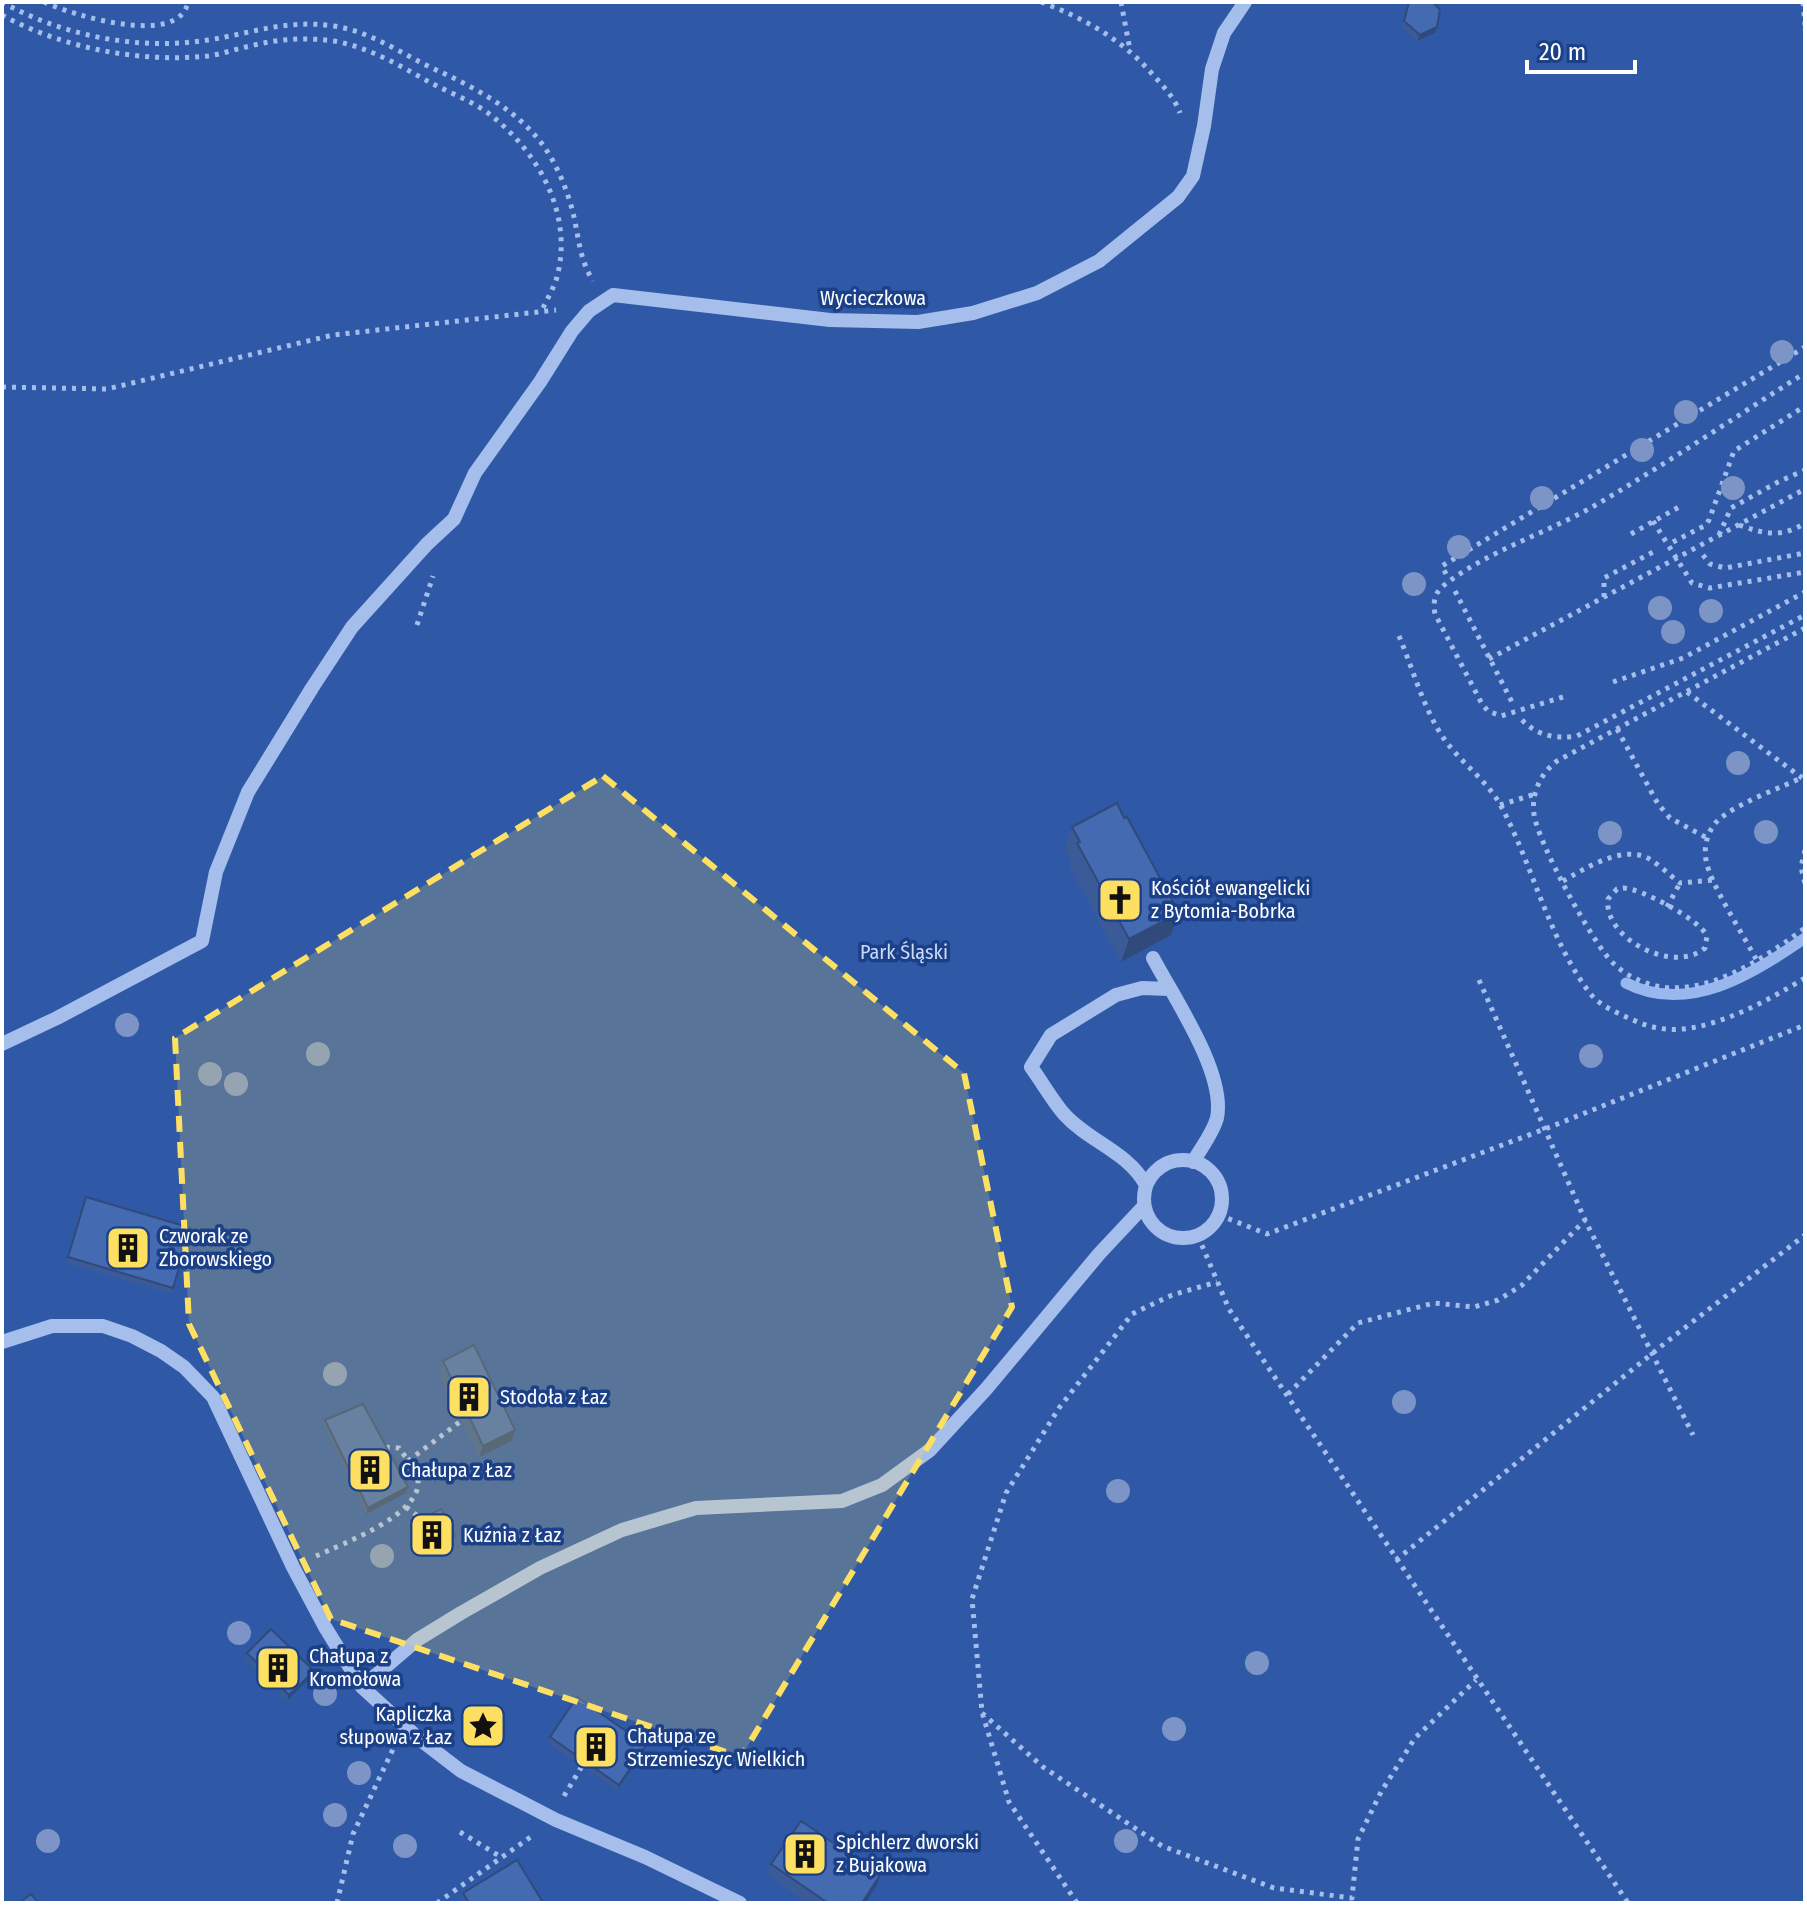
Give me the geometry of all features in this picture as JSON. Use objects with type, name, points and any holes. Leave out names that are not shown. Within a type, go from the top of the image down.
[{"type":"street","name":"Wycieczkowa","points":[[589,311],[613,295],[830,320],[918,322],[973,313],[1037,293],[1099,261],[1178,197],[1193,176],[1212,69],[1224,33],[1245,2]]},
{"type":"street","points":[[2,1044],[202,941],[216,872],[248,792],[352,627],[427,544],[454,519],[475,473],[589,311]]},
{"type":"street","points":[[1153,958],[1204,1054],[1219,1094],[1216,1120],[1193,1162]]},
{"type":"street","points":[[1146,1185],[1138,1170],[1066,1116],[1031,1067],[1051,1035],[1116,995],[1142,988],[1169,989]]},
{"type":"street","points":[[1175,1160],[1193,1162],[1211,1172],[1218,1181],[1222,1192],[1219,1215],[1207,1231],[1198,1236],[1176,1239],[1165,1235],[1154,1227],[1144,1206],[1146,1185],[1162,1165],[1175,1160]]},
{"type":"street","points":[[362,1687],[428,1633],[540,1568],[622,1530],[696,1508],[842,1501],[882,1485],[939,1439],[987,1388],[1099,1254],[1144,1206]]},
{"type":"street","points":[[2,1342],[52,1326],[103,1326],[132,1336],[184,1367],[213,1397],[293,1567],[362,1687],[461,1771],[556,1820],[645,1857],[740,1903]]},
{"type":"path","points":[[2,2],[67,31],[125,41],[183,43],[291,23],[336,26],[380,39],[473,86],[518,119],[540,141],[561,177],[574,216],[579,250]]},
{"type":"path","points":[[44,2],[87,17],[160,26],[174,22],[186,13],[188,2]]},
{"type":"path","points":[[1041,2],[1091,23],[1130,51],[1173,97],[1180,111],[1180,119]]},
{"type":"path","points":[[1121,2],[1130,51]]},
{"type":"path","points":[[1803,2],[1805,25]]},
{"type":"path","points":[[2,15],[66,41],[165,56],[209,56],[292,38],[346,43],[394,63],[478,106],[527,150],[554,203],[560,229],[560,260],[557,278],[542,310]]},
{"type":"path","points":[[589,274],[601,274]]},
{"type":"path","points":[[2,387],[107,389],[333,335],[542,310],[589,311]]},
{"type":"path","points":[[1446,574],[1442,566],[1805,347]]},
{"type":"path","points":[[1563,697],[1501,716],[1485,708],[1435,614],[1437,592],[1508,548],[1592,507],[1805,373]]},
{"type":"path","points":[[1673,542],[1693,536],[1709,520],[1734,451],[1805,406]]},
{"type":"path","points":[[1719,535],[1731,508],[1805,470]]},
{"type":"path","points":[[1489,659],[1805,489]]},
{"type":"path","points":[[1631,534],[1679,507]]},
{"type":"path","points":[[1653,521],[1687,577],[1699,587],[1710,588],[1805,572]]},
{"type":"path","points":[[1738,525],[1762,534],[1783,534],[1805,523]]},
{"type":"path","points":[[1604,597],[1604,578],[1657,550]]},
{"type":"path","points":[[1703,555],[1710,564],[1725,568],[1805,553]]},
{"type":"path","points":[[1455,591],[1513,704]]},
{"type":"path","points":[[1613,682],[1683,658],[1805,592]]},
{"type":"path","points":[[1522,720],[1534,731],[1548,736],[1577,736],[1805,615]]},
{"type":"path","points":[[1805,628],[1550,766],[1535,794],[1534,814],[1537,827],[1587,927],[1604,953],[1619,968],[1641,981],[1661,987],[1693,987],[1756,959],[1805,928]]},
{"type":"path","points":[[1399,636],[1439,731],[1462,761],[1485,782],[1500,805],[1556,933],[1591,995],[1611,1010],[1658,1029],[1690,1027],[1745,1010],[1805,978]]},
{"type":"path","points":[[1687,692],[1803,777],[1724,815],[1707,838],[1705,860],[1756,959]]},
{"type":"path","points":[[1617,729],[1664,811],[1670,818],[1707,838]]},
{"type":"path","points":[[1500,805],[1535,794]]},
{"type":"path","points":[[1805,850],[1801,867],[1805,884]]},
{"type":"path","points":[[1563,881],[1609,859],[1633,855],[1644,856],[1680,883],[1714,880]]},
{"type":"path","points":[[1667,907],[1680,883]]},
{"type":"path","points":[[1629,888],[1667,907],[1703,928],[1708,940],[1701,952],[1687,958],[1673,958],[1649,952],[1620,929],[1607,905],[1617,889],[1629,888]]},
{"type":"path","points":[[1479,980],[1585,1220],[1693,1435]]},
{"type":"path","points":[[1219,1215],[1267,1234],[1544,1129],[1805,1025]]},
{"type":"path","points":[[1288,1394],[1358,1323],[1434,1303],[1474,1307],[1498,1300],[1521,1286],[1585,1220]]},
{"type":"path","points":[[1396,1560],[1805,1235]]},
{"type":"path","points":[[1198,1236],[1229,1309],[1628,1903]]},
{"type":"path","points":[[1077,1903],[1009,1802],[982,1712],[972,1599],[1006,1493],[1059,1408],[1132,1314],[1172,1295],[1218,1282]]},
{"type":"path","points":[[408,1461],[461,1421]]},
{"type":"path","points":[[293,1567],[375,1529],[416,1496],[418,1479],[408,1461],[399,1448],[383,1447]]},
{"type":"path","points":[[406,1507],[425,1523]]},
{"type":"path","points":[[982,1712],[1043,1767],[1162,1846],[1274,1888],[1352,1900],[1358,1839],[1381,1792],[1415,1738],[1476,1680]]},
{"type":"path","points":[[337,1903],[353,1834],[404,1725]]},
{"type":"path","points":[[437,1903],[556,1820],[566,1790],[582,1766]]},
{"type":"path","points":[[460,1832],[501,1857]]},
{"type":"highlighted area","points":[[603,776],[964,1073],[1012,1307],[741,1757],[331,1619],[189,1324],[175,1038]]},
{"type":"green space","name":"Park Śląski","points":[[2,2],[1805,2],[1805,1903],[2,1903]]},
{"type":"building","points":[[1409,2],[1433,2],[1440,10],[1437,27],[1420,35],[1404,21]]},
{"type":"building","points":[[1117,803],[1179,913],[1129,939],[1077,843],[1080,842],[1072,827]]},
{"type":"building","name":"Czworak ze Zborowskiego","points":[[86,1197],[191,1228],[173,1288],[68,1257]]},
{"type":"building","name":"Stodoła z Łaz","points":[[474,1345],[515,1430],[483,1446],[443,1361]]},
{"type":"building","name":"Chałupa z Łaz","points":[[363,1404],[408,1487],[368,1508],[325,1420]]},
{"type":"building","name":"Kuźnia z Łaz","points":[[441,1509],[455,1536],[427,1551],[413,1523]]},
{"type":"building","name":"Chałupa z Kromołowa","points":[[271,1629],[314,1671],[289,1695],[247,1653]]},
{"type":"building","name":"Chałupa ze Strzemieszyc Wielkich","points":[[577,1697],[646,1745],[619,1785],[550,1737]]},
{"type":"building","name":"Spichlerz dworski z Bujakowa","points":[[801,1821],[880,1875],[862,1903],[828,1903],[771,1864]]},
{"type":"building","points":[[517,1860],[542,1901],[469,1903],[463,1893]]},
{"type":"building","points":[[31,1894],[38,1903],[19,1903]]},
{"type":"waterway","points":[[1626,983],[1649,992],[1673,995],[1720,986],[1764,965],[1805,938]]},
{"type":"place","name":"Kościół ewangelicki z Bytomia-Bobrka","points":[[1120,900]]},
{"type":"place","name":"Czworak ze Zborowskiego","points":[[128,1248]]},
{"type":"place","name":"Stodoła z Łaz","points":[[469,1397]]},
{"type":"place","name":"Chałupa z Łaz","points":[[370,1470]]},
{"type":"place","name":"Kuźnia z Łaz","points":[[432,1535]]},
{"type":"place","name":"Chałupa z Kromołowa","points":[[278,1668]]},
{"type":"place","name":"Kapliczka słupowa z Łaz","points":[[483,1726]]},
{"type":"place","name":"Chałupa ze Strzemieszyc Wielkich","points":[[596,1747]]},
{"type":"place","name":"Spichlerz dworski z Bujakowa","points":[[805,1854]]}]
